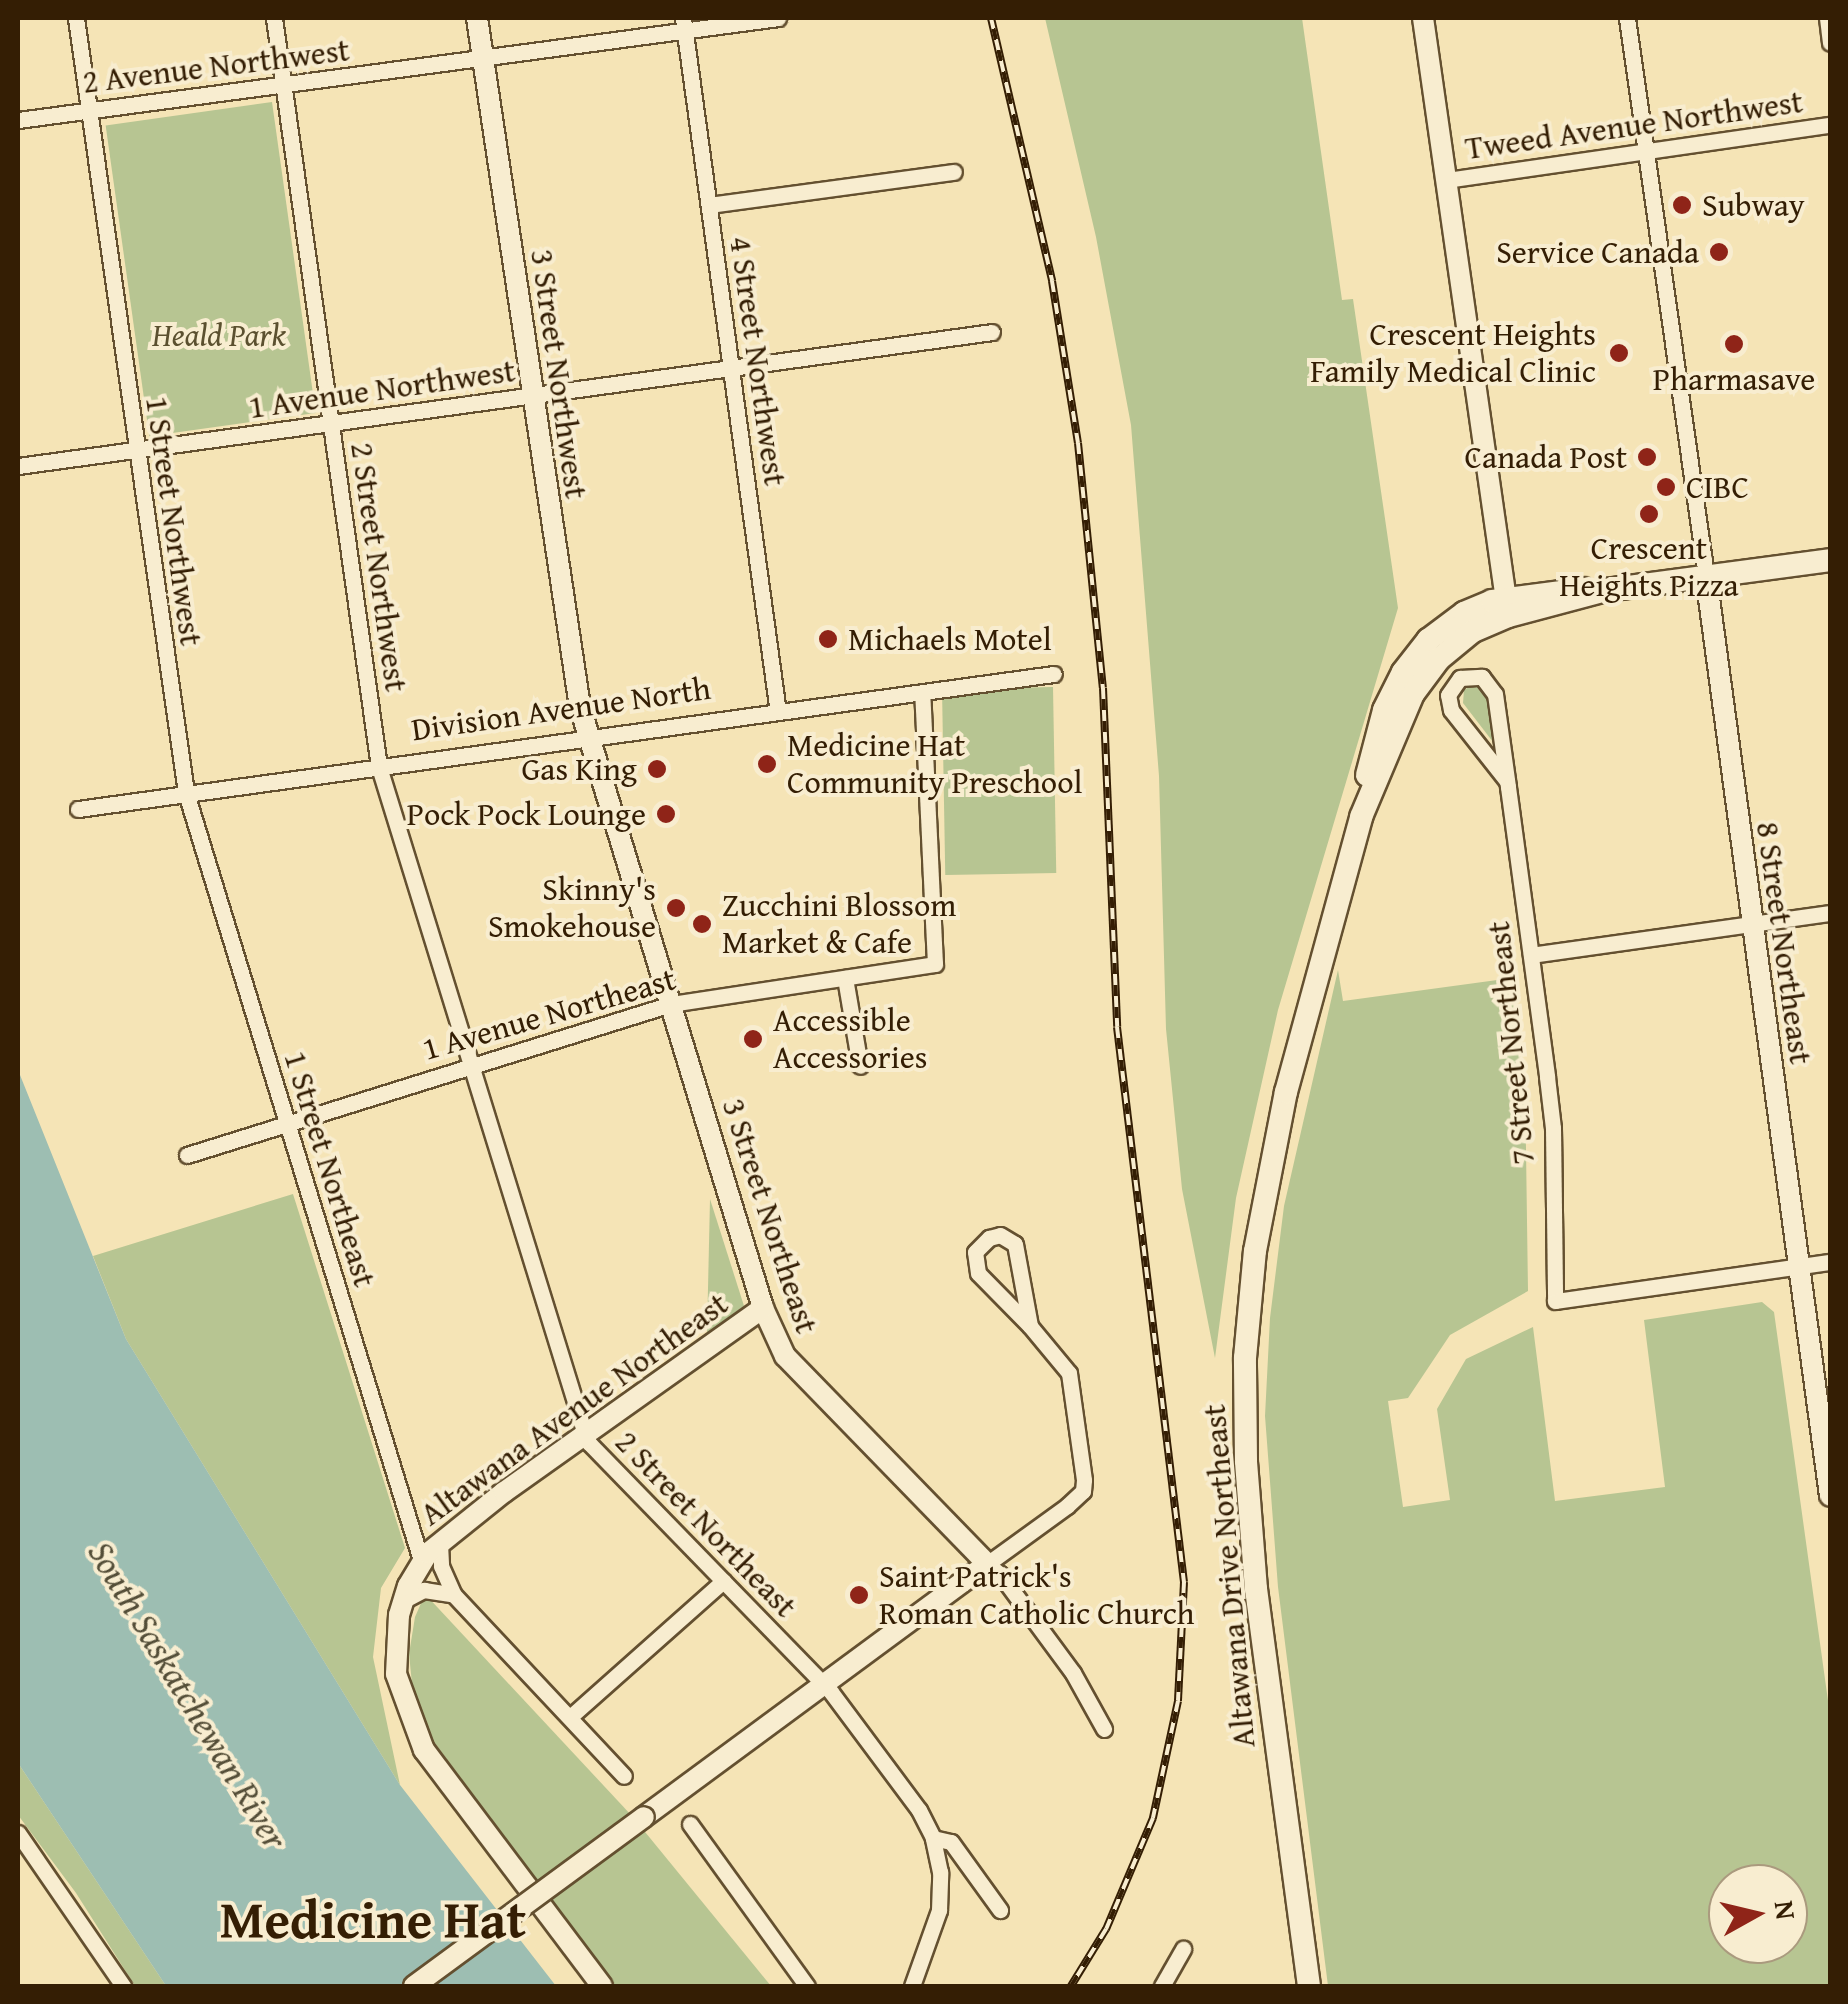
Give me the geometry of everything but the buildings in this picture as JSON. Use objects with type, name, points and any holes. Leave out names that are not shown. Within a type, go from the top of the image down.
[{"type":"main road","points":[[1507,607],[1564,588],[1606,590],[1830,560]]},
{"type":"main road","name":"Altawana Drive Northeast","points":[[1309,1986],[1256,1589],[1246,1460],[1245,1358],[1255,1250],[1282,1109],[1320,954],[1362,817],[1376,732],[1394,690],[1428,640],[1507,607]]},
{"type":"main road","name":"Altawana Drive Northeast","points":[[1290,1863],[1295,1986]]},
{"type":"street","name":"1 Street Northwest","points":[[76,18],[186,793]]},
{"type":"street","name":"2 Street Northwest","points":[[274,18],[379,767]]},
{"type":"street","name":"3 Street Northwest","points":[[477,18],[575,681],[589,737]]},
{"type":"street","name":"2 Avenue Northwest","points":[[18,120],[483,58],[684,24],[778,18]]},
{"type":"street","points":[[1423,18],[1507,607]]},
{"type":"street","points":[[1627,18],[1706,576]]},
{"type":"street","points":[[1827,18],[1830,42]]},
{"type":"street","name":"4 Street Northwest","points":[[684,24],[778,712]]},
{"type":"street","name":"Tweed Avenue Northwest","points":[[1446,180],[1830,125]]},
{"type":"street","points":[[709,205],[954,172]]},
{"type":"street","name":"1 Avenue Northwest","points":[[18,466],[992,332]]},
{"type":"street","name":"8 Street Northeast","points":[[1706,576],[1830,1496]]},
{"type":"street","name":"Division Avenue North","points":[[78,809],[1054,674]]},
{"type":"street","name":"7 Street Northeast","points":[[1507,781],[1451,710],[1450,688],[1460,678],[1482,677],[1492,687],[1507,781],[1552,1128],[1555,1301],[1798,1267]]},
{"type":"street","name":"1 Avenue Northeast","points":[[187,1155],[287,1120],[671,1004],[935,964],[922,692]]},
{"type":"street","name":"3 Street Northeast","points":[[589,737],[774,1337],[794,1367],[1000,1574],[1073,1674],[1104,1729]]},
{"type":"street","name":"2 Street Northeast","points":[[379,767],[589,1443],[823,1684],[919,1810],[934,1838],[951,1842],[1000,1910]]},
{"type":"street","name":"1 Street Northeast","points":[[186,793],[420,1560]]},
{"type":"street","points":[[1530,956],[1830,914]]},
{"type":"street","points":[[845,978],[860,1066]]},
{"type":"street","points":[[414,1986],[1083,1491],[1074,1388],[1068,1374],[1030,1326],[978,1272],[975,1252],[989,1238],[1000,1236],[1014,1244],[1030,1326]]},
{"type":"street","points":[[1798,1267],[1830,1262]]},
{"type":"street","name":"Altawana Avenue Northeast","points":[[420,1560],[585,1434],[763,1308]]},
{"type":"street","points":[[440,1544],[441,1566],[454,1595],[624,1776]]},
{"type":"street","points":[[420,1560],[403,1601],[396,1632],[396,1674],[412,1728],[454,1794],[602,1986]]},
{"type":"street","points":[[570,1717],[723,1581]]},
{"type":"street","points":[[403,1601],[424,1590],[454,1595]]},
{"type":"street","points":[[690,1824],[807,1986]]},
{"type":"street","points":[[18,1833],[124,1986]]},
{"type":"street","points":[[912,1986],[939,1910],[940,1872],[934,1838]]},
{"type":"street","points":[[1162,1986],[1184,1948]]},
{"type":"green space","points":[[1045,18],[1302,18],[1342,300],[1353,299],[1398,608],[1278,1010],[1236,1198],[1215,1358],[1182,1189],[1166,1029],[1159,776],[1131,425],[1096,237]]},
{"type":"green space","name":"Heald Park","points":[[272,102],[316,413],[149,436],[106,125]]},
{"type":"green space","points":[[1480,686],[1487,695],[1493,742],[1463,703],[1464,690]]},
{"type":"green space","points":[[1053,687],[1056,873],[945,875],[942,689]]},
{"type":"green space","points":[[1338,970],[1343,1001],[1512,978],[1525,1078],[1528,1291],[1450,1335],[1408,1398],[1388,1401],[1403,1507],[1450,1500],[1437,1409],[1466,1359],[1533,1327],[1555,1501],[1665,1487],[1644,1320],[1762,1302],[1774,1312],[1830,1715],[1830,1986],[1328,1986],[1278,1587],[1265,1416],[1270,1318],[1284,1206]]},
{"type":"green space","points":[[293,1194],[405,1548],[381,1588],[373,1657],[400,1785],[126,1339],[93,1256]]},
{"type":"green space","points":[[710,1199],[744,1306],[707,1333]]},
{"type":"green space","points":[[425,1594],[632,1816],[771,1986],[615,1986],[425,1730],[413,1694],[409,1654],[415,1617]]},
{"type":"green space","points":[[18,1763],[166,1986],[135,1986],[76,1893],[18,1815]]},
{"type":"water","name":"South Saskatchewan River","points":[[18,1070],[126,1339],[400,1785],[556,1986],[166,1986],[18,1763]]},
{"type":"railway","points":[[991,18],[1052,281],[1078,443],[1103,688],[1117,1027],[1184,1582],[1178,1701],[1153,1818],[1106,1929],[1071,1986]]},
{"type":"place","name":"Subway","points":[[1682,205]]},
{"type":"place","name":"Service Canada","points":[[1719,252]]},
{"type":"place","name":"Pharmasave","points":[[1734,344]]},
{"type":"place","name":"Crescent Heights Family Medical Clinic","points":[[1619,353]]},
{"type":"place","name":"Canada Post","points":[[1647,457]]},
{"type":"place","name":"CIBC","points":[[1666,487]]},
{"type":"place","name":"Crescent Heights Pizza","points":[[1649,514]]},
{"type":"place","name":"Michaels Motel","points":[[828,639]]},
{"type":"place","name":"Medicine Hat Community Preschool","points":[[767,764]]},
{"type":"place","name":"Gas King","points":[[657,769]]},
{"type":"place","name":"Pock Pock Lounge","points":[[666,814]]},
{"type":"place","name":"Skinny's Smokehouse","points":[[676,908]]},
{"type":"place","name":"Zucchini Blossom Market & Cafe","points":[[702,924]]},
{"type":"place","name":"Accessible Accessories","points":[[753,1039]]},
{"type":"place","name":"Saint Patrick's Roman Catholic Church","points":[[859,1595]]},
{"type":"district","name":"Medicine Hat","points":[[373,1920]]}]
